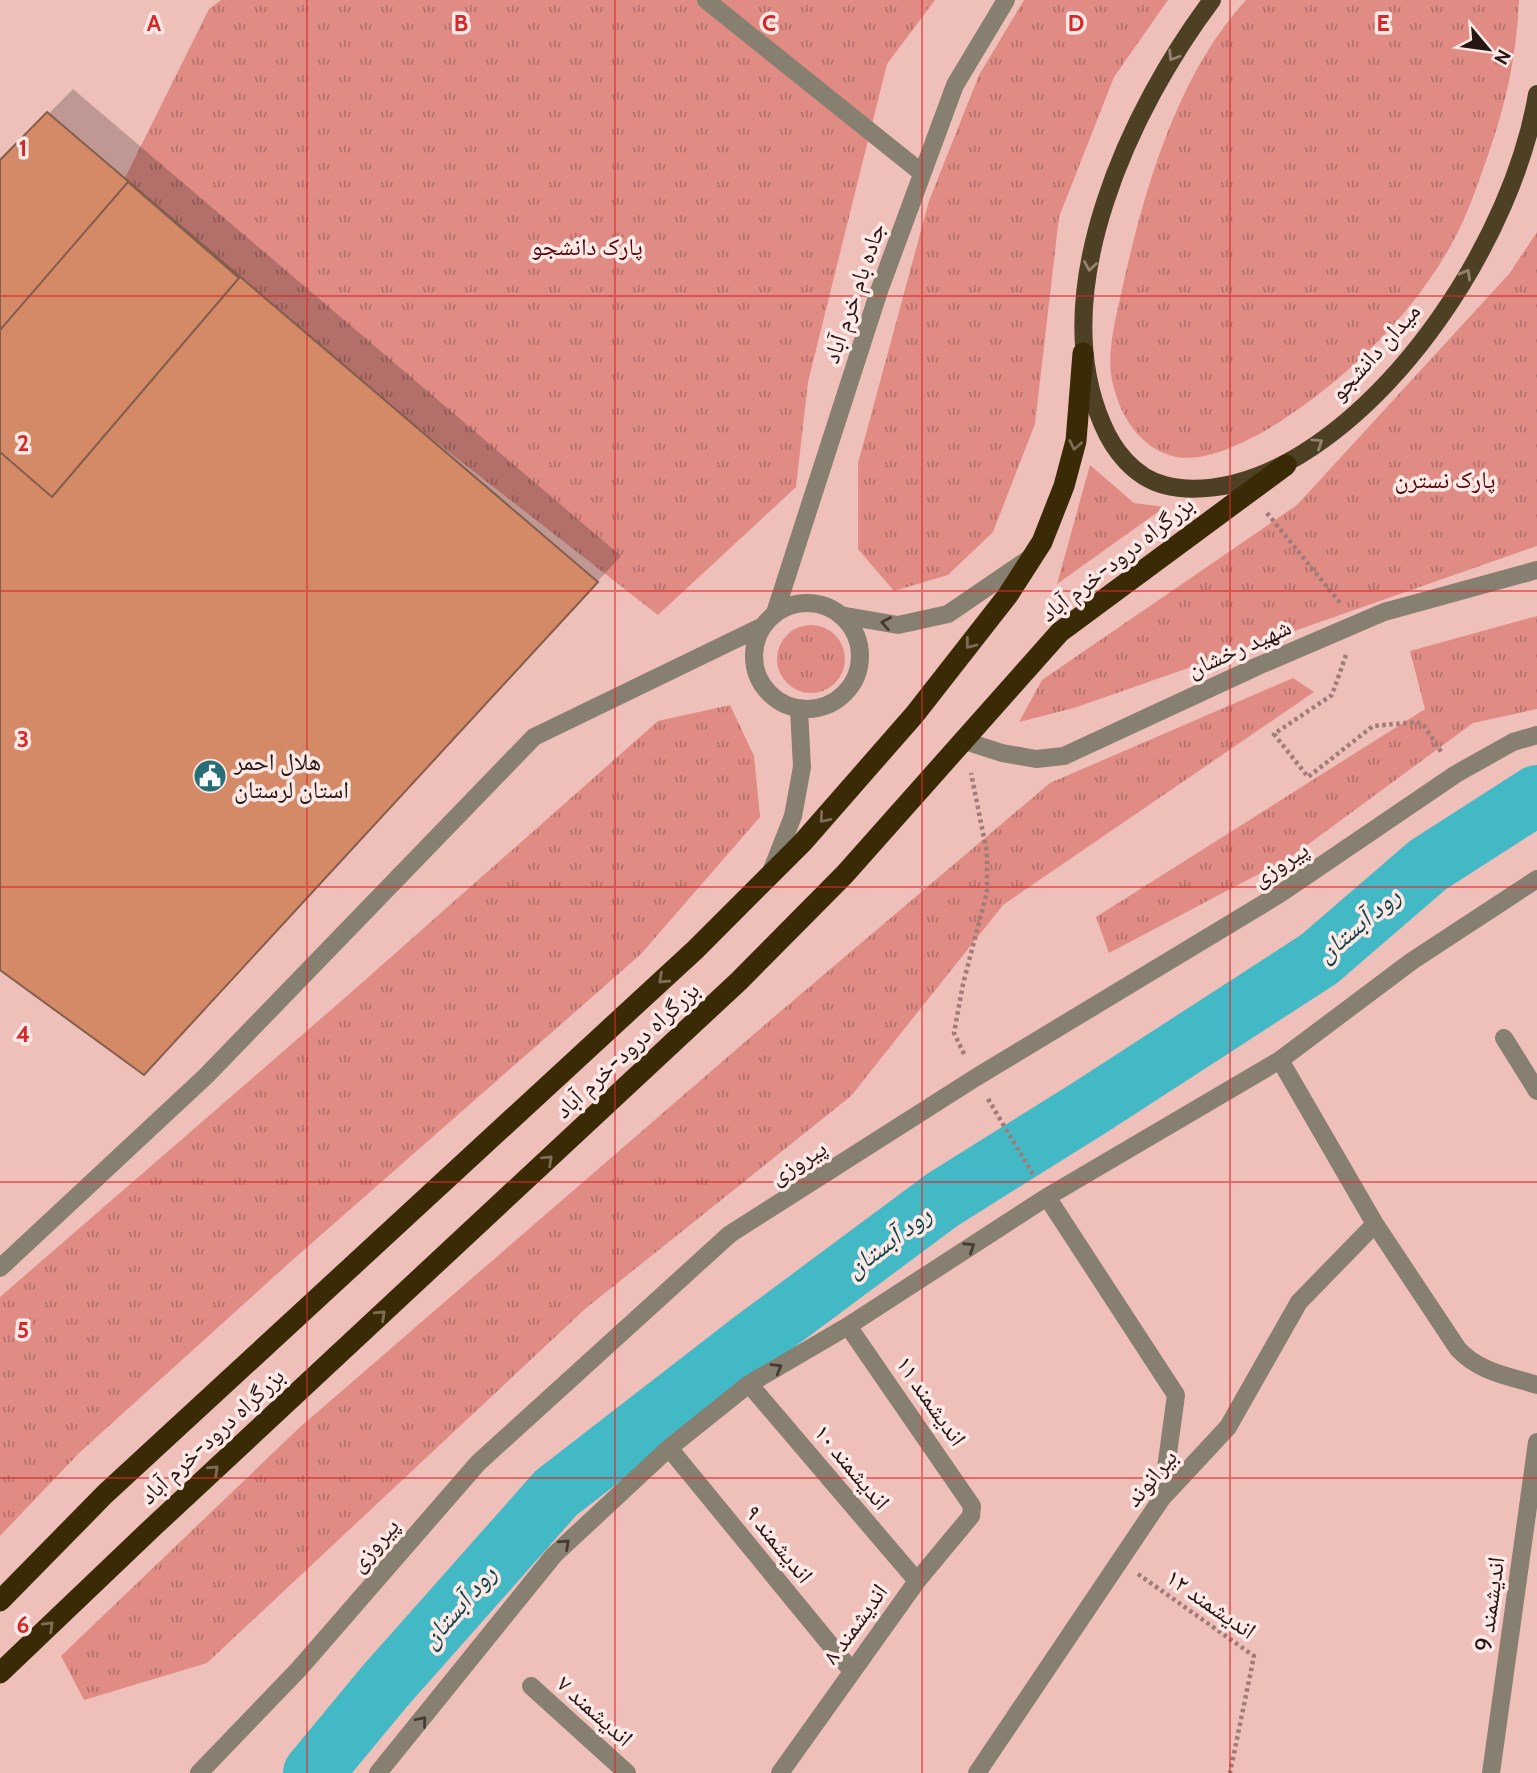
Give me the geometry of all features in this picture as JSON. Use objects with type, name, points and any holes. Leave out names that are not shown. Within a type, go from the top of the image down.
[{"type":"highway","name":"بزرگراه درود-خرم آباد","points":[[0,1601],[106,1494],[695,950],[803,842],[915,714],[1008,595],[1042,542],[1065,486],[1076,441],[1083,353]]},
{"type":"highway","name":"بزرگراه درود-خرم آباد","points":[[0,1673],[173,1508],[739,981],[845,874],[1060,632],[1286,465]]},
{"type":"main road","name":"میدان دانشجو","points":[[1212,0],[1173,55],[1139,116],[1113,177],[1095,238],[1085,297],[1083,353],[1092,400],[1109,439],[1132,468],[1162,485],[1199,489],[1241,482],[1286,465],[1332,434],[1377,394],[1419,347],[1490,231],[1516,171],[1537,94]]},
{"type":"street","points":[[706,0],[922,173]]},
{"type":"street","name":"جاده بام خرم آباد","points":[[769,620],[879,291],[955,85],[1006,0]]},
{"type":"street","points":[[0,1268],[206,1076],[534,737],[792,606],[809,603],[826,607],[840,615],[898,625],[948,614],[1033,556]]},
{"type":"street","name":"شهید رخشان","points":[[965,741],[1002,753],[1036,759],[1064,756],[1258,666],[1384,612],[1537,570]]},
{"type":"street","points":[[769,620],[755,643],[754,660],[758,678],[768,693],[782,704],[799,709],[817,708],[834,702],[847,691],[856,677],[858,643],[851,628],[840,615]]},
{"type":"street","points":[[769,876],[793,816],[802,767],[799,709]]},
{"type":"street","name":"پیروزی","points":[[199,1773],[299,1669],[478,1463],[730,1234],[975,1078],[1278,895],[1455,775],[1513,743],[1537,735]]},
{"type":"street","points":[[378,1773],[554,1555],[669,1448],[749,1384],[848,1326],[1047,1198],[1280,1060],[1412,961],[1537,880]]},
{"type":"street","points":[[1504,1038],[1537,1091]]},
{"type":"street","points":[[1280,1060],[1375,1224],[1458,1349],[1468,1360],[1485,1370],[1537,1385]]},
{"type":"street","points":[[1047,1198],[1176,1395],[1162,1498]]},
{"type":"street","name":"بیرانوند","points":[[977,1773],[1162,1498],[1228,1427],[1299,1303],[1375,1224]]},
{"type":"street","name":"اندیشمند ۱۱","points":[[848,1326],[972,1506]]},
{"type":"street","name":"اندیشمند ۱۰","points":[[749,1384],[917,1581]]},
{"type":"street","name":"اندیشمند 9","points":[[1491,1773],[1537,1442]]},
{"type":"street","name":"اندیشمند ۹","points":[[669,1448],[851,1670]]},
{"type":"street","name":"اندیشمند ۸","points":[[780,1773],[917,1581],[971,1516],[972,1506]]},
{"type":"street","name":"اندیشمند ۷","points":[[531,1686],[627,1773]]},
{"type":"path","points":[[1250,491],[1357,624],[1332,695],[1274,734],[1308,777],[1373,726],[1417,722],[1424,726],[1455,775]]},
{"type":"path","points":[[965,741],[987,853],[988,892],[963,984],[954,1033],[975,1078],[1047,1198]]},
{"type":"path","name":"اندیشمند ۱۲","points":[[1118,1561],[1254,1656],[1230,1773]]},
{"type":"green space","name":"پارک دانشجو","points":[[221,0],[935,0],[887,64],[808,382],[796,487],[658,615],[117,194],[209,9]]},
{"type":"green space","points":[[1024,0],[1168,0],[1114,77],[1059,217],[1035,424],[993,532],[948,575],[894,591],[858,549],[858,463],[929,201],[979,75]]},
{"type":"green space","points":[[1246,0],[1519,0],[1513,59],[1505,98],[1476,190],[1451,245],[1417,297],[1353,366],[1304,405],[1241,443],[1213,454],[1185,458],[1172,456],[1149,445],[1125,416],[1112,380],[1110,357],[1113,332],[1142,210],[1167,134],[1201,63]]},
{"type":"green space","name":"پارک نسترن","points":[[1537,232],[1537,546],[1074,708],[1019,722],[1042,680],[1297,505],[1509,274]]},
{"type":"green space","points":[[1090,465],[1134,503],[1165,507],[1057,584]]},
{"type":"green space","points":[[1537,616],[1537,709],[1473,723],[1291,857],[1109,953],[1096,917],[1425,709],[1410,651]]},
{"type":"green space","points":[[811,625],[824,628],[835,635],[842,646],[845,659],[842,672],[835,683],[824,690],[811,693],[798,690],[787,683],[780,672],[777,659],[780,646],[787,635],[798,628]]},
{"type":"green space","points":[[1293,678],[1314,692],[1003,905],[851,1096],[585,1309],[207,1663],[84,1700],[61,1656],[299,1428],[768,1022],[1050,783]]},
{"type":"green space","points":[[730,705],[754,756],[760,817],[641,954],[288,1264],[79,1453],[0,1536],[0,1297],[658,721]]},
{"type":"building","name":"هلال احمر استان لرستان","points":[[47,112],[598,582],[144,1075],[0,970],[0,160]]},
{"type":"building","points":[[128,182],[239,278],[52,497],[0,452],[0,330]]},
{"type":"waterway","name":"رود آبستان","points":[[313,1773],[385,1686],[556,1493],[751,1342],[942,1200],[1319,959],[1428,865],[1537,795]]},
{"type":"place","name":"هلال احمر استان لرستان","points":[[210,776]]}]
